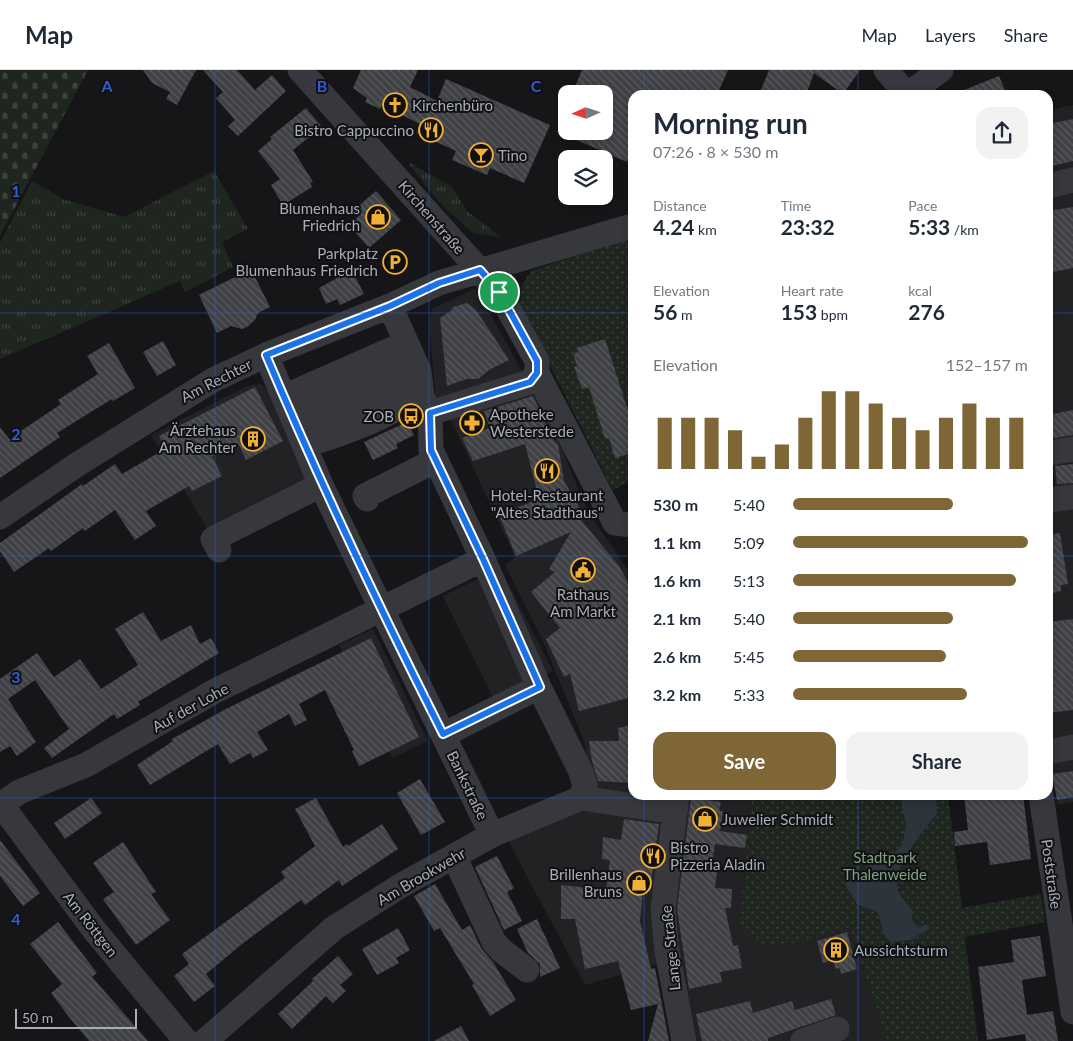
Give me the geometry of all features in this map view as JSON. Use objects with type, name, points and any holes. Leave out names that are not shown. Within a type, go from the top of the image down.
[{"type":"street","name":"Kirchenstraße","points":[[300,70],[499,292],[537,361],[537,373],[615,523],[628,525]]},
{"type":"street","points":[[886,70],[903,90]]},
{"type":"street","points":[[914,90],[941,70]]},
{"type":"street","points":[[1053,185],[1073,180]]},
{"type":"street","name":"Am Rechter","points":[[0,517],[169,405],[213,380],[266,355],[390,306],[439,283],[480,270],[578,248],[628,228]]},
{"type":"street","points":[[390,306],[425,404],[430,413],[431,450],[581,772],[585,786],[581,798],[676,804]]},
{"type":"street","name":"Bankstraße","points":[[266,355],[321,485],[380,610],[492,835]]},
{"type":"street","points":[[293,419],[307,386],[410,361]]},
{"type":"street","points":[[293,419],[326,400],[404,366],[410,361]]},
{"type":"street","points":[[293,419],[328,439],[397,408],[417,396],[410,361]]},
{"type":"street","points":[[430,413],[530,382],[537,373]]},
{"type":"street","points":[[1053,452],[1073,449]]},
{"type":"street","points":[[366,499],[365,496],[403,484],[436,460]]},
{"type":"street","points":[[219,550],[214,539],[255,525],[290,507],[321,485]]},
{"type":"street","points":[[1053,499],[1073,496]]},
{"type":"street","name":"Auf der Lohe","points":[[1,804],[19,792],[86,765],[270,657],[344,619],[380,610],[414,595],[446,572],[483,559]]},
{"type":"street","points":[[443,734],[512,709],[540,687]]},
{"type":"street","points":[[1053,751],[1073,747]]},
{"type":"street","name":"Am Brookwehr","points":[[205,1041],[334,928],[400,886],[492,835],[581,798]]},
{"type":"street","name":"Poststraße","points":[[1042,800],[1065,903],[1073,1012]]},
{"type":"street","name":"Am Röttgen","points":[[1,804],[95,931],[186,1041]]},
{"type":"street","name":"Lange Straße","points":[[676,804],[663,909],[667,951],[684,1041]]},
{"type":"street","points":[[454,856],[496,946],[527,970]]},
{"type":"street","points":[[803,1041],[838,1029]]},
{"type":"shaded area","points":[[1073,105],[1073,444],[1053,446],[1053,109]]},
{"type":"shaded area","points":[[476,288],[523,373],[436,398],[429,323],[432,309]]},
{"type":"shaded area","points":[[260,384],[269,391],[307,478],[302,487],[210,533],[151,435],[247,386]]},
{"type":"shaded area","points":[[536,386],[587,510],[628,570],[628,800],[670,800],[665,962],[585,985],[507,839],[592,785],[584,741],[542,639],[505,565],[515,557],[447,412]]},
{"type":"shaded area","points":[[1073,457],[1073,737],[1053,740],[1053,503],[1056,502],[1053,459]]},
{"type":"shaded area","points":[[500,568],[553,671],[494,700],[443,596]]},
{"type":"shaded area","points":[[373,629],[428,741],[392,758],[339,645]]},
{"type":"shaded area","points":[[1073,755],[1073,802],[1058,805],[1053,759]]},
{"type":"shaded area","points":[[684,800],[752,800],[739,928],[850,927],[886,1041],[697,1041],[670,910]]},
{"type":"shaded area","points":[[902,800],[936,800],[937,814],[909,851],[898,874],[897,884],[900,895],[913,912],[912,919],[914,923],[920,927],[928,924],[929,929],[910,940],[891,942],[883,932],[877,912],[858,905],[845,885],[850,872],[855,876],[864,875],[870,868],[868,861],[889,860],[903,843],[906,823]]},
{"type":"green space","points":[[0,70],[88,70],[0,236]]},
{"type":"green space","points":[[410,163],[452,187],[468,212],[501,237],[473,233],[442,205],[409,165]]},
{"type":"green space","points":[[214,171],[248,229],[222,242],[233,267],[185,292],[180,281],[0,359],[0,243],[32,181],[63,199],[124,217]]},
{"type":"green space","points":[[628,238],[628,482],[613,490],[515,296],[531,271]]},
{"type":"green space","name":"Stadtpark Thalenweide","points":[[752,800],[949,800],[962,908],[1041,894],[1045,922],[965,937],[978,1041],[886,1041],[850,927],[809,940],[761,947],[739,928]]},
{"type":"building","points":[[143,70],[196,70],[177,105],[166,99],[170,92],[152,83]]},
{"type":"building","points":[[203,70],[237,70],[255,90],[272,75],[286,91],[238,136],[228,126],[235,120],[216,98],[223,92]]},
{"type":"building","points":[[361,70],[418,70],[410,87],[437,101],[446,79],[550,125],[524,183],[490,168],[487,175],[452,160],[456,151],[417,133],[420,124],[382,105],[380,109],[365,102],[367,98],[353,88]]},
{"type":"building","points":[[582,70],[728,70],[719,90],[628,90],[627,162],[613,156],[613,150],[600,150],[577,140],[613,140],[613,85],[576,85]]},
{"type":"building","points":[[769,70],[860,70],[846,90],[837,90],[814,73],[808,90],[761,90]]},
{"type":"building","points":[[999,76],[1005,90],[964,90]]},
{"type":"building","points":[[306,108],[322,127],[293,150],[313,182],[310,183],[312,187],[283,205],[271,185],[280,179],[258,151],[272,139],[270,137]]},
{"type":"building","points":[[1073,119],[1073,161],[1053,166],[1053,123]]},
{"type":"building","name":"Blumenhaus Friedrich","points":[[376,191],[401,220],[369,248],[349,225],[361,214],[356,208]]},
{"type":"building","points":[[1073,207],[1073,268],[1053,272],[1053,210]]},
{"type":"building","points":[[251,269],[270,307],[258,313],[255,320],[247,327],[242,329],[231,326],[217,333],[199,295]]},
{"type":"building","points":[[352,270],[364,294],[340,305],[337,299],[326,304],[319,288]]},
{"type":"building","points":[[467,303],[476,310],[509,360],[489,370],[478,379],[466,379],[447,386],[440,318],[451,311],[453,307]]},
{"type":"building","points":[[605,339],[628,408],[628,454],[615,458],[609,438],[605,439],[589,387],[582,389],[574,367],[577,366],[573,354],[578,352],[577,348]]},
{"type":"building","points":[[163,341],[176,365],[157,376],[143,352]]},
{"type":"building","points":[[109,343],[135,388],[113,401],[112,399],[57,433],[60,437],[0,478],[0,427],[9,439],[61,404],[58,400],[98,374],[87,356]]},
{"type":"building","points":[[255,387],[283,441],[246,460],[238,443],[212,456],[222,476],[192,491],[189,486],[146,511],[156,526],[135,540],[115,510],[85,531],[83,528],[51,551],[49,548],[14,572],[0,551],[0,543],[82,484],[83,486],[115,464],[122,474],[165,449],[159,436]]},
{"type":"building","points":[[533,396],[554,441],[558,444],[564,481],[585,518],[581,520],[619,566],[628,582],[628,698],[579,711],[570,674],[564,677],[546,639],[560,628],[531,592],[555,572],[549,569],[571,532],[516,556],[499,515],[539,499],[525,444],[473,461],[462,438],[490,428],[484,411]]},
{"type":"building","points":[[1073,410],[1073,435],[1053,438],[1053,414]]},
{"type":"building","points":[[407,422],[414,435],[396,444],[398,448],[373,460],[364,442]]},
{"type":"building","points":[[1073,464],[1073,483],[1057,484],[1055,466]]},
{"type":"building","points":[[1060,533],[1068,584],[1061,585],[1061,591],[1053,593],[1053,534]]},
{"type":"building","points":[[143,612],[161,641],[191,625],[200,644],[211,638],[219,653],[138,702],[140,705],[117,719],[114,714],[52,758],[44,748],[69,729],[35,680],[8,699],[36,742],[17,756],[10,746],[0,752],[0,679],[37,653],[54,677],[80,659],[101,689],[138,665],[115,629]]},
{"type":"building","points":[[1073,619],[1073,710],[1053,712],[1053,621]]},
{"type":"building","points":[[371,638],[419,737],[359,766],[352,751],[354,750],[325,690],[299,704],[307,720],[295,726],[289,714],[257,732],[268,750],[253,758],[250,753],[230,764],[218,744],[150,785],[137,765],[173,741],[172,739],[224,710]]},
{"type":"building","points":[[628,726],[628,783],[598,781],[589,741],[619,741],[618,728]]},
{"type":"building","points":[[1073,771],[1073,797],[1057,800],[1053,774]]},
{"type":"building","points":[[420,779],[445,822],[421,835],[397,793]]},
{"type":"building","points":[[91,798],[102,813],[65,839],[54,823]]},
{"type":"building","points":[[316,798],[343,847],[347,844],[348,846],[382,824],[398,849],[342,886],[339,880],[305,905],[301,900],[242,944],[206,974],[215,986],[194,1002],[174,976],[189,964],[182,954],[285,878],[281,872],[315,846],[295,809]]},
{"type":"building","points":[[691,800],[721,802],[719,811],[723,811],[720,831],[747,835],[745,848],[715,844],[711,870],[717,871],[715,888],[732,889],[731,908],[725,908],[733,946],[738,945],[742,968],[720,972],[722,982],[689,989],[677,909]]},
{"type":"building","points":[[965,800],[1024,800],[1031,859],[990,865],[987,842],[955,846],[954,832],[968,830]]},
{"type":"building","points":[[624,819],[659,824],[650,891],[643,890],[640,921],[651,969],[655,968],[669,1041],[648,1041],[658,1004],[631,1010],[618,961],[585,969],[575,919],[561,919],[561,885],[606,890],[610,860],[602,859],[603,837],[621,840]]},
{"type":"building","points":[[0,840],[40,893],[23,906],[0,876]]},
{"type":"building","points":[[123,842],[156,892],[151,894],[170,920],[136,945],[103,899],[114,892],[93,863]]},
{"type":"building","points":[[497,856],[514,888],[507,892],[522,921],[504,930],[475,867]]},
{"type":"building","points":[[435,884],[462,930],[470,925],[481,948],[493,962],[516,1000],[490,1016],[472,985],[474,984],[440,928],[434,931],[414,896]]},
{"type":"building","points":[[537,919],[560,968],[540,977],[540,964],[528,953],[517,929]]},
{"type":"building","points":[[58,922],[97,973],[92,977],[148,1041],[89,1041],[69,1017],[51,993],[62,984],[30,944]]},
{"type":"building","points":[[398,928],[410,950],[396,958],[399,963],[377,975],[362,949]]},
{"type":"building","name":"Aussichtsturm","points":[[847,932],[857,969],[841,974],[840,968],[836,969],[833,960],[823,963],[817,941]]},
{"type":"building","points":[[1040,936],[1046,976],[1022,980],[1027,1015],[1053,1011],[1058,1041],[1026,1041],[1025,1034],[987,1040],[978,967],[1014,962],[1011,940]]},
{"type":"building","points":[[338,956],[353,974],[340,985],[346,991],[333,1003],[326,996],[292,1029],[278,1014],[313,981],[312,979]]},
{"type":"building","points":[[831,999],[836,1015],[768,1038],[768,1041],[702,1041],[696,1014],[750,1001],[753,1013],[792,1001],[795,1010]]},
{"type":"building","points":[[461,1026],[469,1041],[434,1041]]},
{"type":"place","name":"Kirchenbüro","points":[[395,105]]},
{"type":"place","name":"Bistro Cappuccino","points":[[431,130]]},
{"type":"place","name":"Tino","points":[[481,155]]},
{"type":"place","name":"Blumenhaus Friedrich","points":[[378,217]]},
{"type":"place","name":"Parkplatz Blumenhaus Friedrich","points":[[395,262]]},
{"type":"place","name":"ZOB","points":[[411,416]]},
{"type":"place","name":"Apotheke Westerstede","points":[[472,423]]},
{"type":"place","name":"Ärztehaus Am Rechter","points":[[253,439]]},
{"type":"place","name":"Hotel-Restaurant \"Altes Stadthaus\"","points":[[547,471]]},
{"type":"place","name":"Rathaus Am Markt","points":[[583,570]]},
{"type":"place","name":"Juwelier Schmidt","points":[[705,819]]},
{"type":"place","name":"Bistro Pizzeria Aladin","points":[[653,856]]},
{"type":"place","name":"Brillenhaus Bruns","points":[[639,883]]},
{"type":"place","name":"Aussichtsturm","points":[[836,950]]},
{"type":"route","points":[[480,270],[499,292],[537,361],[537,373],[530,382],[430,413],[431,450],[483,559],[540,687],[443,734],[380,610],[321,485],[266,355],[360,319],[439,283],[480,270]]}]
